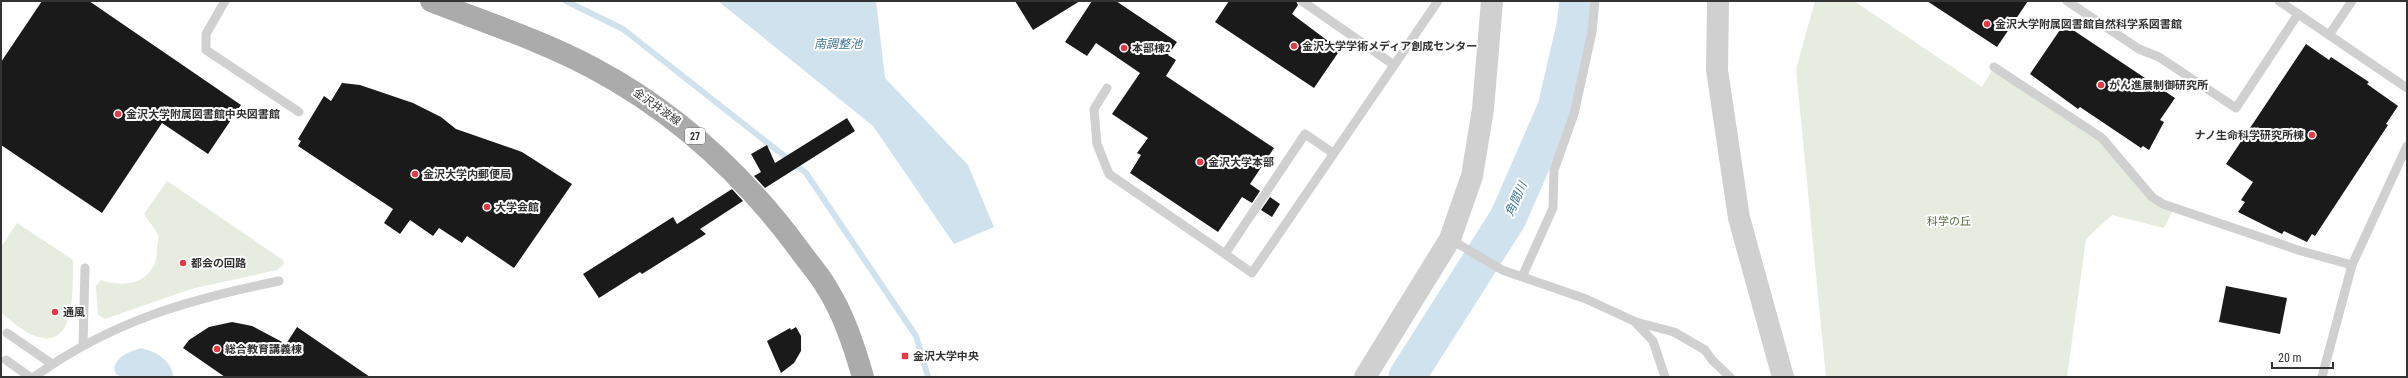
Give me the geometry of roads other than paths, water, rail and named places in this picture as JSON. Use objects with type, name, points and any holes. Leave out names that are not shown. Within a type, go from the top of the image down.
[{"type":"main road","name":"金沢井波線","points":[[431,1],[592,67],[668,113],[702,141],[732,170],[781,226],[827,288],[852,339],[863,377]]},
{"type":"street","points":[[1365,377],[1450,239],[1472,176],[1483,109],[1492,1]]},
{"type":"street","points":[[1718,1],[1717,70],[1739,218],[1782,377]]},
{"type":"lane","points":[[225,1],[206,34],[206,50],[299,112]]},
{"type":"lane","points":[[1302,1],[1394,65]]},
{"type":"lane","points":[[1107,88],[1094,109],[1097,144],[1109,174],[1252,273],[1438,1]]},
{"type":"lane","points":[[1522,277],[1553,208],[1554,170],[1574,114],[1592,32],[1595,1]]},
{"type":"lane","points":[[2067,1],[2139,49],[2159,57],[2236,108],[2298,14]]},
{"type":"lane","points":[[2278,1],[2407,88]]},
{"type":"lane","points":[[2329,35],[2352,1]]},
{"type":"lane","points":[[1994,68],[2102,138],[2152,197],[2163,204],[2301,251],[2352,265]]},
{"type":"lane","points":[[1225,254],[1305,134],[1333,153]]},
{"type":"lane","points":[[2322,377],[2352,265],[2407,146]]},
{"type":"lane","points":[[1450,239],[1502,270],[1586,299],[1636,322],[1674,332],[1706,350],[1712,360],[1730,377]]},
{"type":"lane","points":[[83,345],[85,268]]},
{"type":"lane","points":[[34,377],[83,345],[154,313],[218,294],[279,281]]},
{"type":"lane","points":[[1636,322],[1653,341],[1665,377]]},
{"type":"lane","points":[[7,334],[52,364]]},
{"type":"lane","points":[[6,360],[30,377]]},
{"type":"water","name":"南調整池","points":[[718,1],[876,1],[885,78],[968,165],[994,227],[954,244],[873,126]]},
{"type":"water","points":[[141,348],[157,354],[167,362],[172,371],[173,377],[121,377],[116,374],[114,368],[118,360],[128,353]]},
{"type":"waterway","points":[[566,1],[623,29],[806,173],[916,336],[928,377]]},
{"type":"waterway","name":"角間川","points":[[1407,377],[1508,218],[1556,108],[1575,26],[1578,1]]},
{"type":"place","name":"金沢大学附属図書館自然科学系図書館","points":[[1987,24]]},
{"type":"place","name":"金沢大学学術メディア創成センター","points":[[1294,46]]},
{"type":"place","name":"本部棟2","points":[[1124,48]]},
{"type":"place","name":"がん進展制御研究所","points":[[2101,85]]},
{"type":"place","name":"金沢大学附属図書館中央図書館","points":[[118,114]]},
{"type":"place","name":"ナノ生命科学研究所棟","points":[[2312,135]]},
{"type":"place","name":"金沢大学本部","points":[[1200,162]]},
{"type":"place","name":"金沢大学内郵便局","points":[[415,174]]},
{"type":"place","name":"大学会館","points":[[487,207]]},
{"type":"place","name":"都会の回路","points":[[183,263]]},
{"type":"place","name":"通風","points":[[55,312]]},
{"type":"place","name":"総合教育講義棟","points":[[217,349]]},
{"type":"place","name":"金沢大学中央","points":[[905,356]]},
{"type":"park label","name":"科学の丘","points":[[1949,221]]}]
